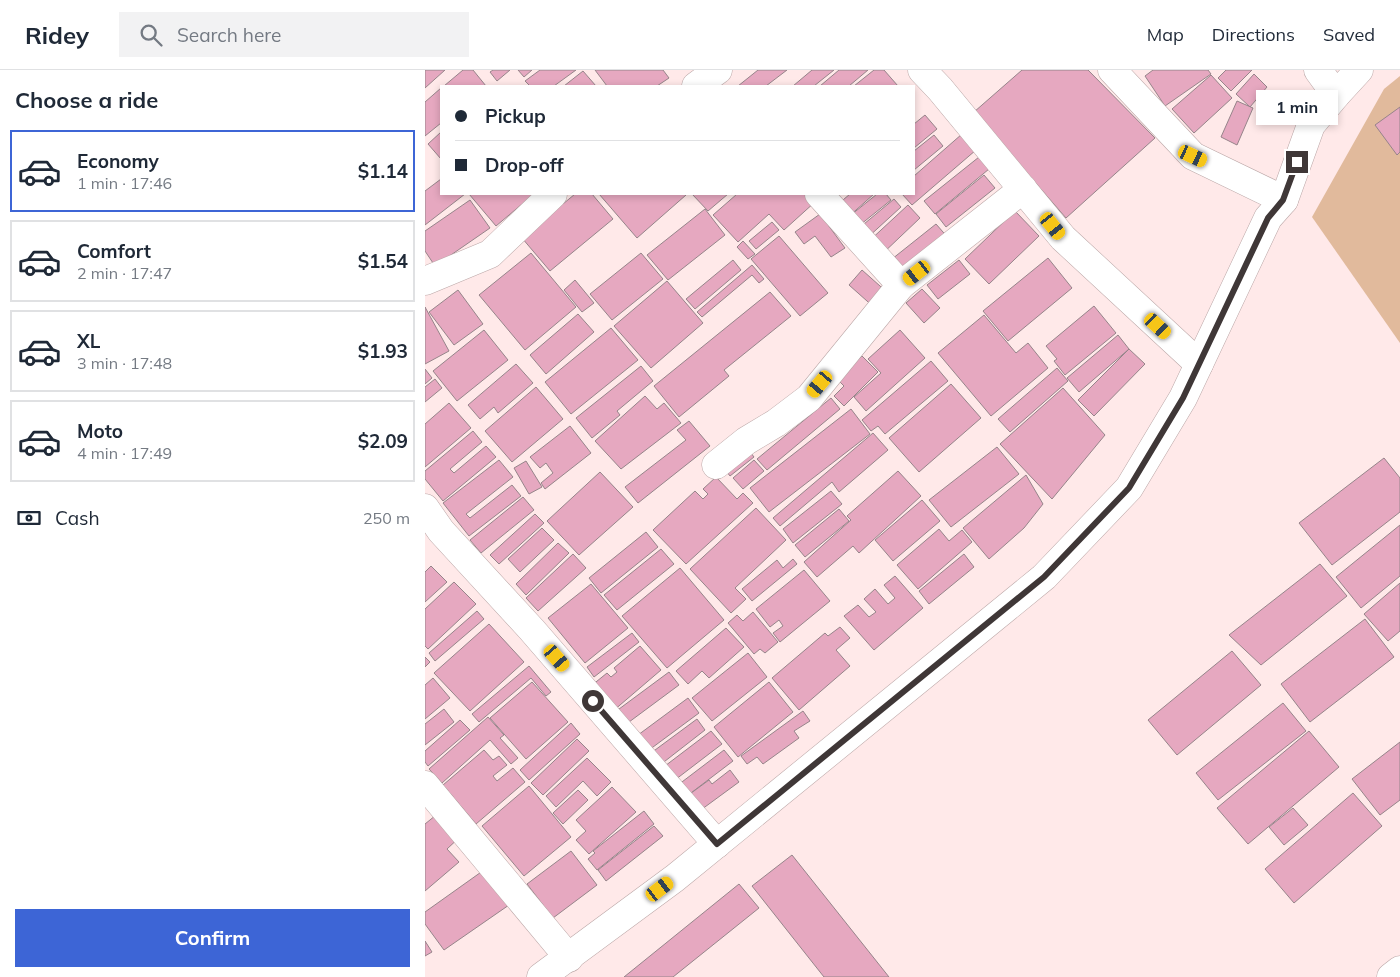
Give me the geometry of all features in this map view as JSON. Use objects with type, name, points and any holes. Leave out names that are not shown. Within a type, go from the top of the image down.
[{"type":"street","points":[[923,70],[1063,238],[1199,364]]},
{"type":"street","points":[[1112,70],[1193,156],[1283,200]]},
{"type":"street","points":[[1319,70],[1336,95]]},
{"type":"street","points":[[541,977],[675,878],[1044,577],[1129,488],[1183,398],[1268,218],[1283,200],[1311,125],[1359,70]]},
{"type":"street","points":[[715,465],[746,440],[776,424],[809,398],[901,285],[1023,189]]},
{"type":"street","points":[[425,281],[490,254],[552,195]]},
{"type":"street","points":[[820,195],[901,285]]},
{"type":"street","points":[[425,508],[441,531],[532,630],[717,844]]},
{"type":"street","points":[[425,784],[569,958]]},
{"type":"street","points":[[1391,977],[1400,970]]},
{"type":"shaded area","points":[[1400,76],[1400,343],[1312,217],[1384,89]]},
{"type":"building","points":[[425,70],[445,70],[425,88]]},
{"type":"building","points":[[463,70],[473,70],[485,85],[445,85]]},
{"type":"building","points":[[493,70],[510,70],[497,81],[490,72]]},
{"type":"building","points":[[518,70],[532,70],[524,77]]},
{"type":"building","points":[[540,70],[576,70],[555,85],[529,85],[525,81]]},
{"type":"building","points":[[595,70],[663,70],[669,78],[658,85],[606,85]]},
{"type":"building","points":[[758,70],[787,70],[767,85],[739,85]]},
{"type":"building","points":[[812,70],[834,70],[815,85],[794,85]]},
{"type":"building","points":[[839,70],[868,70],[850,85],[821,85]]},
{"type":"building","points":[[874,70],[884,70],[897,85],[855,85]]},
{"type":"building","points":[[1022,70],[1088,70],[1155,138],[1066,218],[974,112]]},
{"type":"building","points":[[1153,70],[1208,70],[1211,74],[1165,106],[1145,76]]},
{"type":"building","points":[[1226,70],[1252,70],[1231,91],[1218,78]]},
{"type":"building","points":[[583,71],[595,85],[565,85]]},
{"type":"building","points":[[1254,74],[1267,87],[1250,107],[1236,94]]},
{"type":"building","points":[[1211,75],[1232,98],[1194,133],[1172,109]]},
{"type":"building","points":[[440,89],[440,124],[425,136],[425,102]]},
{"type":"building","points":[[1237,101],[1253,108],[1237,145],[1221,137]]},
{"type":"building","points":[[1400,107],[1400,152],[1397,155],[1375,125]]},
{"type":"building","points":[[925,115],[937,129],[915,147],[915,123]]},
{"type":"building","points":[[440,133],[440,158],[428,144]]},
{"type":"building","points":[[962,134],[976,150],[912,205],[903,195],[915,195],[915,175]]},
{"type":"building","points":[[934,135],[943,146],[915,169],[915,150]]},
{"type":"building","points":[[979,157],[989,169],[935,214],[924,201]]},
{"type":"building","points":[[984,175],[995,188],[946,227],[936,214]]},
{"type":"building","points":[[440,180],[440,195],[464,195],[425,225],[425,191]]},
{"type":"building","points":[[470,195],[533,195],[496,226]]},
{"type":"building","points":[[574,195],[593,195],[613,219],[550,271],[522,238]]},
{"type":"building","points":[[600,195],[686,195],[637,238]]},
{"type":"building","points":[[693,195],[727,195],[708,211]]},
{"type":"building","points":[[736,195],[808,195],[815,202],[784,230],[769,214],[738,242],[713,215]]},
{"type":"building","points":[[849,195],[873,195],[847,218],[837,205]]},
{"type":"building","points":[[876,195],[887,195],[891,200],[855,229],[846,219]]},
{"type":"building","points":[[894,199],[901,207],[866,239],[858,229]]},
{"type":"building","points":[[470,200],[490,228],[435,266],[425,251],[425,231]]},
{"type":"building","points":[[908,205],[920,218],[880,256],[867,243]]},
{"type":"building","points":[[705,209],[725,235],[668,280],[647,255]]},
{"type":"building","points":[[1015,211],[1039,236],[989,284],[965,259]]},
{"type":"building","points":[[820,214],[845,248],[831,257],[815,236],[804,244],[795,232]]},
{"type":"building","points":[[772,222],[779,230],[756,249],[749,241]]},
{"type":"building","points":[[936,224],[950,240],[900,282],[887,263]]},
{"type":"building","points":[[779,236],[828,293],[800,316],[751,259]]},
{"type":"building","points":[[743,241],[755,254],[748,259],[737,247]]},
{"type":"building","points":[[531,253],[576,307],[525,350],[479,295]]},
{"type":"building","points":[[641,253],[663,279],[612,320],[590,294]]},
{"type":"building","points":[[1048,258],[1072,288],[1008,341],[983,311]]},
{"type":"building","points":[[733,260],[741,270],[695,309],[686,299]]},
{"type":"building","points":[[959,260],[970,274],[938,299],[927,285]]},
{"type":"building","points":[[752,265],[764,279],[759,283],[752,275],[702,317],[697,312]]},
{"type":"building","points":[[862,270],[889,294],[876,309],[849,285]]},
{"type":"building","points":[[575,280],[594,303],[582,312],[564,290]]},
{"type":"building","points":[[667,281],[703,323],[651,368],[614,326]]},
{"type":"building","points":[[922,289],[940,308],[924,323],[906,303]]},
{"type":"building","points":[[458,290],[483,324],[454,345],[429,312]]},
{"type":"building","points":[[770,292],[791,316],[724,370],[729,376],[679,417],[654,386]]},
{"type":"building","points":[[1094,306],[1116,333],[1065,375],[1054,361],[1057,359],[1046,346]]},
{"type":"building","points":[[425,307],[449,351],[425,364]]},
{"type":"building","points":[[578,314],[594,332],[546,374],[530,355]]},
{"type":"building","points":[[984,315],[1016,353],[1028,343],[1048,368],[991,416],[938,353]]},
{"type":"building","points":[[611,328],[638,360],[571,414],[545,382]]},
{"type":"building","points":[[484,330],[508,360],[457,401],[433,371]]},
{"type":"building","points":[[900,330],[925,358],[866,411],[854,397],[881,373],[868,359]]},
{"type":"building","points":[[1118,335],[1129,349],[1079,392],[1067,378]]},
{"type":"building","points":[[1129,349],[1145,364],[1094,416],[1078,400]]},
{"type":"building","points":[[862,356],[878,372],[844,406],[834,396],[844,386],[838,380]]},
{"type":"building","points":[[931,361],[948,381],[885,434],[878,426],[871,431],[862,420]]},
{"type":"building","points":[[516,364],[533,383],[498,413],[494,407],[480,419],[468,405]]},
{"type":"building","points":[[641,366],[653,381],[617,411],[620,415],[592,438],[576,418]]},
{"type":"building","points":[[1057,368],[1068,381],[1010,432],[998,419]]},
{"type":"building","points":[[425,369],[432,378],[425,384]]},
{"type":"building","points":[[435,379],[442,388],[425,402],[425,387]]},
{"type":"building","points":[[951,384],[981,418],[919,472],[889,438]]},
{"type":"building","points":[[536,387],[563,419],[512,462],[485,431]]},
{"type":"building","points":[[1063,388],[1105,435],[1052,499],[1000,444]]},
{"type":"building","points":[[645,396],[657,409],[664,403],[681,423],[621,469],[595,441]]},
{"type":"building","points":[[831,398],[840,409],[767,470],[757,459]]},
{"type":"building","points":[[449,403],[471,428],[425,467],[425,424]]},
{"type":"building","points":[[851,409],[870,434],[769,512],[750,488]]},
{"type":"building","points":[[689,421],[710,446],[638,503],[625,487],[686,440],[677,430]]},
{"type":"building","points":[[570,426],[591,453],[545,489],[541,483],[553,473],[546,463],[540,468],[530,457]]},
{"type":"building","points":[[473,431],[482,442],[450,469],[454,473],[486,446],[496,457],[443,501],[425,479],[425,471]]},
{"type":"building","points":[[873,433],[888,450],[839,492],[832,482],[780,526],[773,518]]},
{"type":"building","points":[[744,444],[754,457],[730,476],[720,463]]},
{"type":"building","points":[[997,447],[1019,474],[951,527],[929,500]]},
{"type":"building","points":[[1384,458],[1400,478],[1400,512],[1332,565],[1299,523]]},
{"type":"building","points":[[499,460],[513,477],[466,514],[470,518],[512,485],[521,496],[469,536],[443,503]]},
{"type":"building","points":[[754,460],[764,471],[743,489],[733,478]]},
{"type":"building","points":[[526,461],[542,487],[529,494],[514,468]]},
{"type":"building","points":[[898,471],[921,496],[859,553],[853,546],[817,577],[804,562],[851,520],[847,516]]},
{"type":"building","points":[[600,472],[633,507],[579,555],[547,521]]},
{"type":"building","points":[[1026,475],[1043,504],[1024,528],[989,559],[963,528]]},
{"type":"building","points":[[716,477],[737,499],[743,493],[753,503],[686,564],[653,530],[695,491],[703,499],[708,494],[703,489]]},
{"type":"building","points":[[831,491],[842,504],[793,543],[783,529]]},
{"type":"building","points":[[523,497],[534,510],[481,553],[470,540]]},
{"type":"building","points":[[922,500],[940,521],[893,561],[875,540]]},
{"type":"building","points":[[756,508],[786,540],[735,588],[746,599],[731,613],[690,569]]},
{"type":"building","points":[[839,509],[849,521],[805,557],[795,545]]},
{"type":"building","points":[[535,514],[544,523],[499,564],[490,555]]},
{"type":"building","points":[[1400,525],[1400,576],[1361,608],[1336,577]]},
{"type":"building","points":[[542,528],[554,540],[520,572],[508,559]]},
{"type":"building","points":[[939,529],[949,541],[962,530],[972,542],[918,589],[897,565]]},
{"type":"building","points":[[646,532],[658,547],[601,593],[589,578]]},
{"type":"building","points":[[558,543],[569,553],[526,595],[516,584]]},
{"type":"building","points":[[661,549],[674,564],[617,610],[604,595]]},
{"type":"building","points":[[573,554],[586,568],[538,611],[526,598]]},
{"type":"building","points":[[964,554],[974,567],[929,604],[919,591]]},
{"type":"building","points":[[793,559],[797,564],[752,601],[742,589],[777,560],[783,568]]},
{"type":"building","points":[[1320,564],[1347,596],[1261,665],[1229,635]]},
{"type":"building","points":[[431,566],[447,582],[425,602],[425,572]]},
{"type":"building","points":[[680,568],[724,620],[667,668],[622,616]]},
{"type":"building","points":[[804,570],[830,601],[780,642],[773,633],[783,626],[779,620],[770,627],[756,609]]},
{"type":"building","points":[[895,576],[923,608],[874,650],[844,616],[858,605],[869,617],[876,612],[864,599],[875,589],[888,604],[895,598],[884,585]]},
{"type":"building","points":[[454,582],[476,604],[428,649],[425,646],[425,609]]},
{"type":"building","points":[[1400,583],[1400,631],[1388,641],[1364,614]]},
{"type":"building","points":[[591,584],[628,628],[585,663],[548,618]]},
{"type":"building","points":[[477,611],[484,619],[435,661],[429,653]]},
{"type":"building","points":[[753,612],[778,642],[765,653],[760,649],[754,654],[728,623],[737,615],[743,621]]},
{"type":"building","points":[[1365,619],[1394,657],[1310,722],[1281,684]]},
{"type":"building","points":[[489,624],[524,662],[470,711],[434,673]]},
{"type":"building","points":[[840,627],[850,638],[836,650],[850,666],[799,710],[772,678],[825,633],[828,636]]},
{"type":"building","points":[[726,628],[744,647],[709,678],[702,671],[688,684],[676,671]]},
{"type":"building","points":[[632,633],[639,642],[594,677],[587,667]]},
{"type":"building","points":[[640,646],[661,670],[613,711],[591,686],[607,673],[611,677],[617,672],[614,668]]},
{"type":"building","points":[[1232,651],[1261,685],[1177,755],[1148,720]]},
{"type":"building","points":[[748,653],[767,677],[712,721],[692,698]]},
{"type":"building","points":[[425,657],[430,662],[425,667]]},
{"type":"building","points":[[529,666],[551,692],[546,696],[531,678],[479,722],[472,714]]},
{"type":"building","points":[[669,672],[679,685],[625,725],[615,712]]},
{"type":"building","points":[[433,678],[450,698],[425,719],[425,685]]},
{"type":"building","points":[[532,682],[568,722],[526,759],[490,718]]},
{"type":"building","points":[[769,682],[793,712],[738,757],[714,727]]},
{"type":"building","points":[[688,698],[699,713],[649,750],[638,735]]},
{"type":"building","points":[[1283,703],[1306,731],[1218,800],[1196,773]]},
{"type":"building","points":[[444,709],[454,722],[425,745],[425,724]]},
{"type":"building","points":[[803,711],[810,721],[794,731],[799,738],[763,764],[757,757],[747,764],[741,756]]},
{"type":"building","points":[[488,717],[504,735],[500,738],[518,758],[511,764],[490,740],[442,783],[429,769]]},
{"type":"building","points":[[697,719],[705,730],[660,765],[651,753]]},
{"type":"building","points":[[460,720],[470,730],[428,766],[425,762],[425,751]]},
{"type":"building","points":[[571,723],[580,734],[529,780],[520,770]]},
{"type":"building","points":[[711,731],[722,744],[671,783],[661,769]]},
{"type":"building","points":[[1309,731],[1339,767],[1248,844],[1217,808]]},
{"type":"building","points":[[577,739],[589,751],[543,795],[531,783]]},
{"type":"building","points":[[1400,742],[1400,800],[1380,815],[1352,779]]},
{"type":"building","points":[[484,750],[493,760],[499,756],[507,765],[493,776],[497,781],[513,768],[525,782],[476,824],[443,785]]},
{"type":"building","points":[[724,750],[733,761],[683,799],[674,788]]},
{"type":"building","points":[[587,758],[611,782],[597,796],[583,781],[556,807],[546,796]]},
{"type":"building","points":[[730,770],[739,782],[694,815],[683,799],[709,780],[712,784]]},
{"type":"building","points":[[529,786],[571,837],[524,876],[482,826]]},
{"type":"building","points":[[612,787],[636,812],[589,854],[576,840],[586,831],[576,820]]},
{"type":"building","points":[[578,790],[588,800],[563,824],[553,813]]},
{"type":"building","points":[[1353,793],[1382,826],[1294,903],[1265,869]]},
{"type":"building","points":[[1293,808],[1308,825],[1284,845],[1269,827]]},
{"type":"building","points":[[441,811],[462,835],[447,849],[459,862],[425,891],[425,824]]},
{"type":"building","points":[[644,811],[654,824],[597,870],[588,859],[595,853],[593,851]]},
{"type":"building","points":[[654,826],[663,836],[606,881],[598,870]]},
{"type":"building","points":[[571,851],[597,885],[553,918],[527,884]]},
{"type":"building","points":[[792,855],[889,977],[824,977],[752,886]]},
{"type":"building","points":[[484,870],[509,905],[444,950],[425,924],[425,912]]},
{"type":"building","points":[[739,884],[759,908],[673,977],[624,977]]},
{"type":"building","points":[[425,941],[432,952],[425,956]]},
{"type":"route","points":[[593,701],[717,844],[1044,577],[1129,488],[1183,398],[1268,218],[1283,200],[1297,162]]}]
